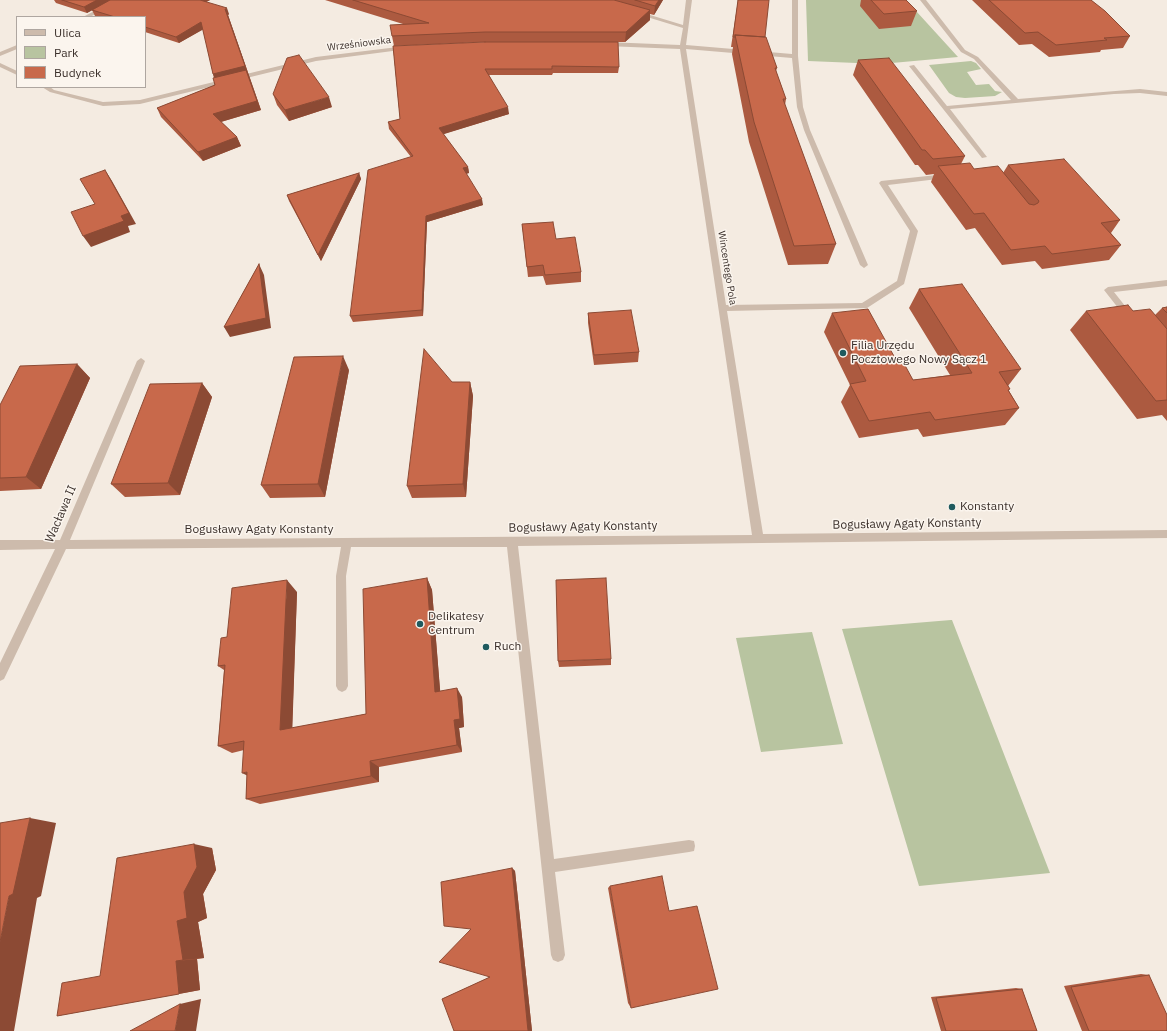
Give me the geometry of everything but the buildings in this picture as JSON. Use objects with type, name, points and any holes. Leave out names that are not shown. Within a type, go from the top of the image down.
[{"type":"street","points":[[88,16],[119,0]]},
{"type":"street","name":"Wincentego Pola","points":[[689,0],[683,47],[758,538]]},
{"type":"street","points":[[795,0],[795,56],[800,107],[807,130],[864,265]]},
{"type":"street","points":[[923,0],[963,51],[976,58],[1016,101]]},
{"type":"street","points":[[628,11],[685,27]]},
{"type":"street","points":[[601,44],[683,47],[795,56]]},
{"type":"street","points":[[0,54],[16,47]]},
{"type":"street","name":"Wrześniowska","points":[[47,88],[52,91],[103,104],[140,102],[316,59],[410,48]]},
{"type":"street","points":[[0,65],[16,73]]},
{"type":"street","points":[[912,66],[984,157]]},
{"type":"street","points":[[945,108],[1114,92],[1140,91],[1167,94]]},
{"type":"street","points":[[723,308],[864,306],[901,282],[914,231],[883,183],[957,175]]},
{"type":"street","points":[[1134,323],[1108,290],[1167,283]]},
{"type":"street","name":"Wacława II","points":[[0,675],[63,544],[141,361]]},
{"type":"street","name":"Bogusławy Agaty Konstanty","points":[[0,545],[512,542],[1167,534]]},
{"type":"street","points":[[512,542],[558,955]]},
{"type":"street","points":[[342,686],[341,576],[347,543]]},
{"type":"street","points":[[548,866],[689,846]]},
{"type":"green space","points":[[806,0],[906,0],[958,57],[881,64],[808,61]]},
{"type":"green space","points":[[971,61],[976,63],[981,69],[967,72],[976,85],[989,84],[995,91],[1002,92],[995,96],[965,98],[956,97],[949,93],[929,65]]},
{"type":"green space","points":[[952,620],[1050,873],[919,886],[842,629]]},
{"type":"green space","points":[[812,632],[843,744],[761,752],[736,638]]},
{"type":"place","name":"Filia Urzędu Pocztowego Nowy Sącz 1","points":[[843,353]]},
{"type":"place","name":"Konstanty","points":[[952,507]]},
{"type":"place","name":"Delikatesy Centrum","points":[[420,624]]},
{"type":"place","name":"Ruch","points":[[486,647]]}]
